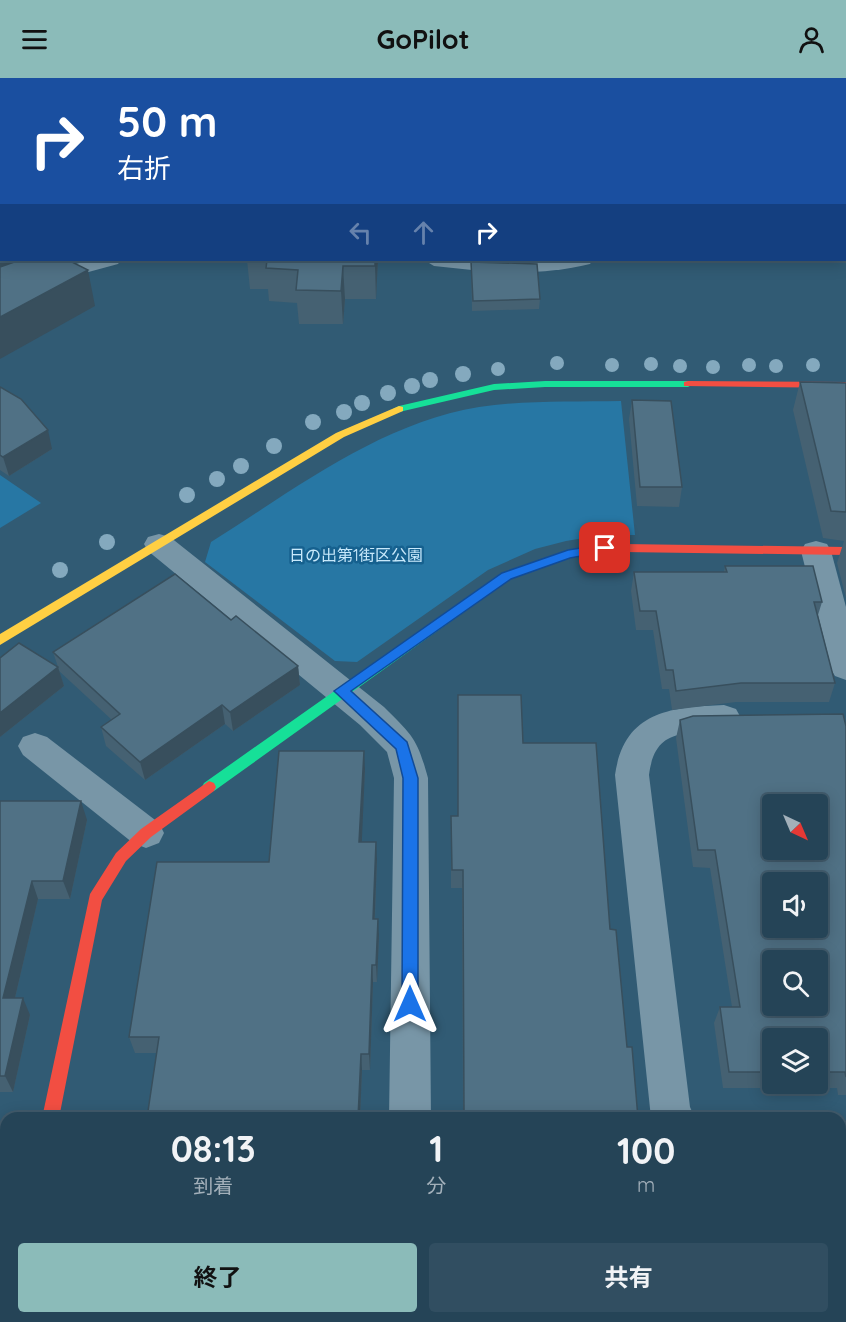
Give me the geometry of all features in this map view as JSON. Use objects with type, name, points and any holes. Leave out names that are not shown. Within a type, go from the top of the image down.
[{"type":"street","points":[[0,640],[340,435],[392,411],[435,399],[494,387],[545,384],[846,385]]},
{"type":"street","points":[[159,544],[372,716],[402,746],[411,778],[410,1112]]},
{"type":"street","points":[[51,1112],[95,898],[121,857],[146,833],[341,691],[506,576],[568,554],[605,548],[846,551]]},
{"type":"street","points":[[816,551],[846,668]]},
{"type":"street","points":[[670,1112],[634,787],[633,756],[644,739],[663,725],[688,719],[756,718]]},
{"type":"street","points":[[35,747],[146,833]]},
{"type":"lane","points":[[0,299],[63,273],[107,261]]},
{"type":"lane","points":[[443,261],[519,266],[572,261]]},
{"type":"green space","name":"日の出第1街区公園","points":[[621,401],[635,535],[602,535],[566,541],[535,549],[488,570],[357,662],[335,661],[205,562],[211,542],[339,461],[407,428],[442,415],[479,407],[532,402]]},
{"type":"green space","points":[[0,475],[41,503],[0,528]]},
{"type":"building","points":[[17,261],[70,261],[88,270],[0,317],[0,267]]},
{"type":"building","points":[[267,261],[375,261],[375,266],[343,266],[341,291],[296,290],[298,270],[266,268]]},
{"type":"building","points":[[471,262],[537,264],[540,299],[473,301]]},
{"type":"building","points":[[800,382],[846,383],[846,512],[831,511]]},
{"type":"building","points":[[0,387],[21,399],[48,430],[3,457],[0,455]]},
{"type":"building","points":[[632,400],[671,401],[682,487],[640,487]]},
{"type":"building","points":[[725,566],[813,566],[822,602],[814,602],[835,683],[741,683],[676,691],[673,670],[666,670],[656,611],[640,611],[634,572],[727,572]]},
{"type":"building","points":[[175,574],[231,620],[236,616],[298,666],[230,712],[222,705],[140,762],[101,727],[120,714],[53,652]]},
{"type":"building","points":[[19,643],[58,667],[0,713],[0,658]]},
{"type":"building","points":[[458,695],[521,695],[523,743],[596,743],[610,929],[616,930],[627,1047],[632,1047],[637,1112],[464,1112],[463,870],[452,870],[451,816],[458,816]]},
{"type":"building","points":[[843,714],[846,726],[846,1077],[845,1072],[828,1072],[828,1028],[762,1028],[762,1072],[729,1072],[720,1007],[740,1007],[715,850],[698,850],[680,720],[693,716]]},
{"type":"building","points":[[279,751],[364,751],[359,842],[376,842],[373,919],[378,919],[376,965],[372,965],[369,1054],[361,1054],[358,1112],[148,1112],[159,1037],[129,1037],[157,862],[269,862]]},
{"type":"building","points":[[0,801],[81,801],[63,881],[32,881],[3,998],[23,998],[5,1076],[0,1076]]},
{"type":"traffic: fast","points":[[399,409],[494,387],[545,384],[688,384]]},
{"type":"traffic: fast","points":[[209,787],[506,576],[568,554],[623,548]]},
{"type":"traffic: slow","points":[[0,640],[340,435],[399,409]]},
{"type":"traffic: jam","points":[[688,384],[846,385]]},
{"type":"traffic: jam","points":[[623,548],[846,551]]},
{"type":"traffic: jam","points":[[51,1112],[95,899],[121,857],[146,833],[209,787]]},
{"type":"route","points":[[410,1004],[411,778],[402,746],[372,716],[341,691],[506,576],[568,554],[605,548]]}]
